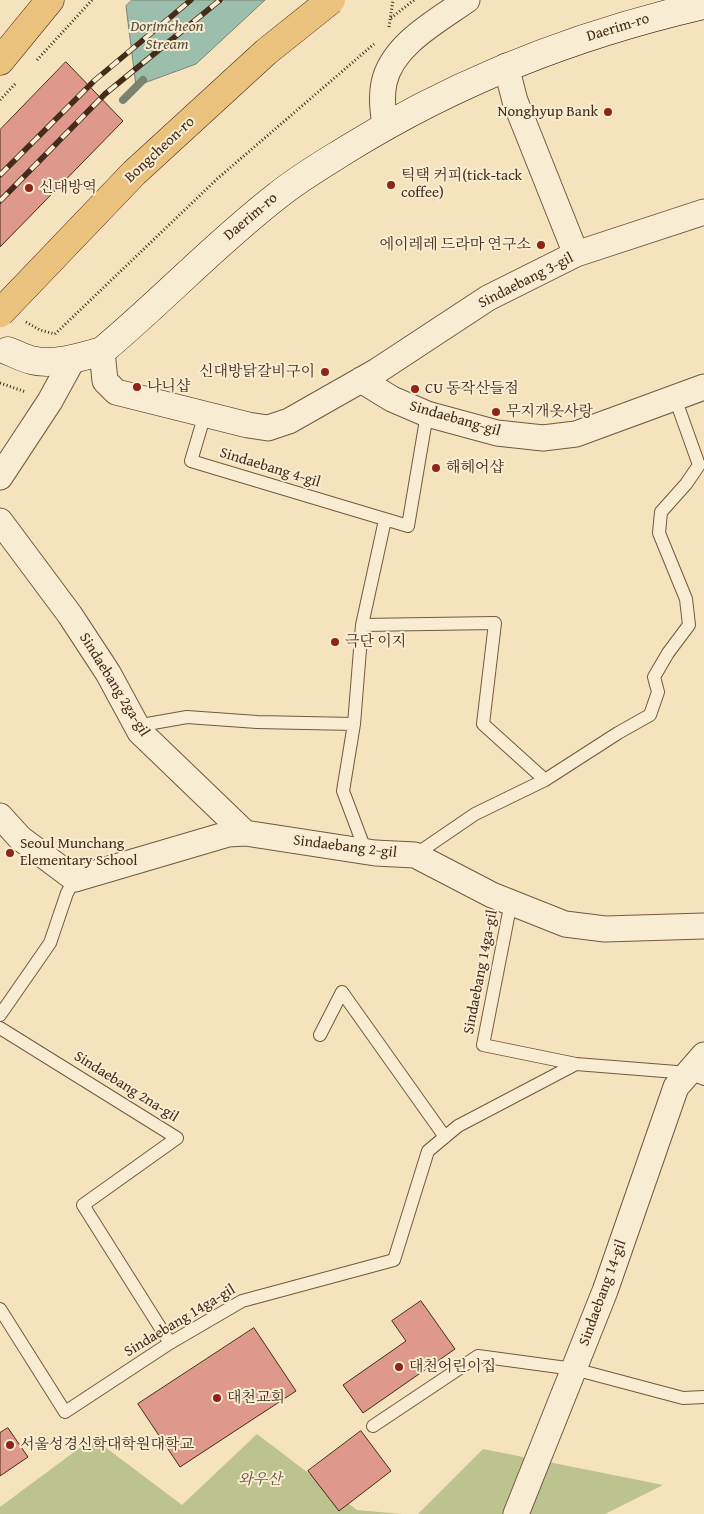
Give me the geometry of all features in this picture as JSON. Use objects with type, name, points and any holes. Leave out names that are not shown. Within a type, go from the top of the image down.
[{"type":"main road","points":[[0,61],[50,0]]},
{"type":"main road","name":"Bongcheon-ro","points":[[0,313],[134,173],[266,52],[331,0]]},
{"type":"main road","name":"Daerim-ro","points":[[4,356],[32,361],[53,361],[73,359],[102,351],[225,239],[278,195],[330,159],[385,126],[448,92],[506,66],[614,28],[704,5]]},
{"type":"street","points":[[385,126],[382,105],[384,82],[393,62],[414,37],[466,0]]},
{"type":"street","points":[[506,66],[515,101],[576,254]]},
{"type":"street","name":"Sindaebang 3-gil","points":[[361,380],[488,298],[576,254],[704,212]]},
{"type":"street","points":[[102,351],[105,381],[116,392],[248,425],[268,428],[289,421],[361,380]]},
{"type":"street","points":[[0,477],[50,400],[73,359]]},
{"type":"street","name":"Sindaebang-gil","points":[[361,380],[392,399],[427,414],[497,433],[543,438],[576,434],[704,387]]},
{"type":"street","name":"Sindaebang 2ga-gil","points":[[0,522],[70,615],[108,673],[140,732],[245,833]]},
{"type":"street","points":[[0,816],[20,838],[75,879]]},
{"type":"street","name":"Sindaebang 2-gil","points":[[75,879],[228,834],[245,833],[366,852],[415,854],[492,895],[565,924],[605,929],[704,926]]},
{"type":"street","name":"Sindaebang 14-gil","points":[[516,1514],[605,1291],[676,1087],[699,1069]]},
{"type":"lane","points":[[415,854],[476,814],[545,780],[650,714],[658,692],[654,677],[668,653],[689,625],[686,599],[659,533],[661,512],[686,484],[699,465],[675,398]]},
{"type":"lane","name":"Sindaebang 4-gil","points":[[205,414],[191,461],[408,526],[427,414]]},
{"type":"lane","points":[[366,852],[343,791],[354,724],[362,625],[385,520]]},
{"type":"lane","points":[[362,625],[495,623],[484,724],[545,780]]},
{"type":"lane","points":[[136,726],[187,717],[257,722],[354,724]]},
{"type":"lane","points":[[0,1015],[50,943],[67,893],[75,879]]},
{"type":"lane","name":"Sindaebang 14ga-gil","points":[[510,902],[483,1044],[576,1064],[699,1069]]},
{"type":"lane","points":[[320,1035],[342,992],[445,1137]]},
{"type":"lane","name":"Sindaebang 2na-gil","points":[[0,1028],[177,1138],[83,1205],[170,1343]]},
{"type":"lane","name":"Sindaebang 14ga-gil","points":[[0,1309],[66,1412],[170,1343],[242,1301],[394,1260],[428,1151],[458,1126],[576,1064]]},
{"type":"lane","points":[[374,1426],[478,1356],[574,1369],[683,1398],[704,1398]]},
{"type":"path","points":[[33,64],[92,0]]},
{"type":"path","points":[[389,31],[393,0]]},
{"type":"path","points":[[391,18],[414,0]]},
{"type":"path","points":[[32,326],[55,334],[217,179],[374,44]]},
{"type":"path","points":[[0,100],[20,79]]},
{"type":"green space","name":"와우산","points":[[257,1434],[357,1510],[402,1514],[0,1514],[0,1507],[93,1438],[182,1505]]},
{"type":"green space","points":[[483,1449],[663,1485],[605,1514],[418,1514]]},
{"type":"water","name":"Dorimcheon Stream","points":[[132,0],[265,0],[196,64],[136,86],[126,6]]},
{"type":"building","name":"신대방역","points":[[66,62],[123,121],[0,247],[0,130]]},
{"type":"building","name":"대천어린이집","points":[[421,1301],[455,1349],[363,1413],[343,1385],[406,1341],[392,1321]]},
{"type":"building","name":"대천교회","points":[[254,1328],[296,1391],[180,1467],[138,1404]]},
{"type":"building","name":"서울성경신학대학원대학교","points":[[8,1428],[28,1457],[0,1476],[0,1433]]},
{"type":"building","points":[[361,1431],[391,1471],[339,1511],[308,1471]]},
{"type":"waterway","name":"Dorimcheon Stream","points":[[123,100],[143,80]]},
{"type":"railway","points":[[0,175],[95,80],[191,0]]},
{"type":"railway","points":[[0,201],[105,94],[220,0]]},
{"type":"place","name":"Nonghyup Bank","points":[[608,112]]},
{"type":"place","name":"틱택 커피(tick-tack coffee)","points":[[391,185]]},
{"type":"place","name":"신대방역","points":[[29,188]]},
{"type":"place","name":"에이레레 드라마 연구소","points":[[541,245]]},
{"type":"place","name":"신대방닭갈비구이","points":[[325,372]]},
{"type":"place","name":"나니샵","points":[[137,387]]},
{"type":"place","name":"CU 동작산들점","points":[[415,389]]},
{"type":"place","name":"무지개옷사랑","points":[[496,412]]},
{"type":"place","name":"해헤어샵","points":[[436,468]]},
{"type":"place","name":"극단 이지","points":[[335,642]]},
{"type":"place","name":"Seoul Munchang Elementary School","points":[[10,853]]},
{"type":"place","name":"대천어린이집","points":[[399,1367]]},
{"type":"place","name":"대천교회","points":[[217,1398]]},
{"type":"place","name":"서울성경신학대학원대학교","points":[[10,1445]]}]
